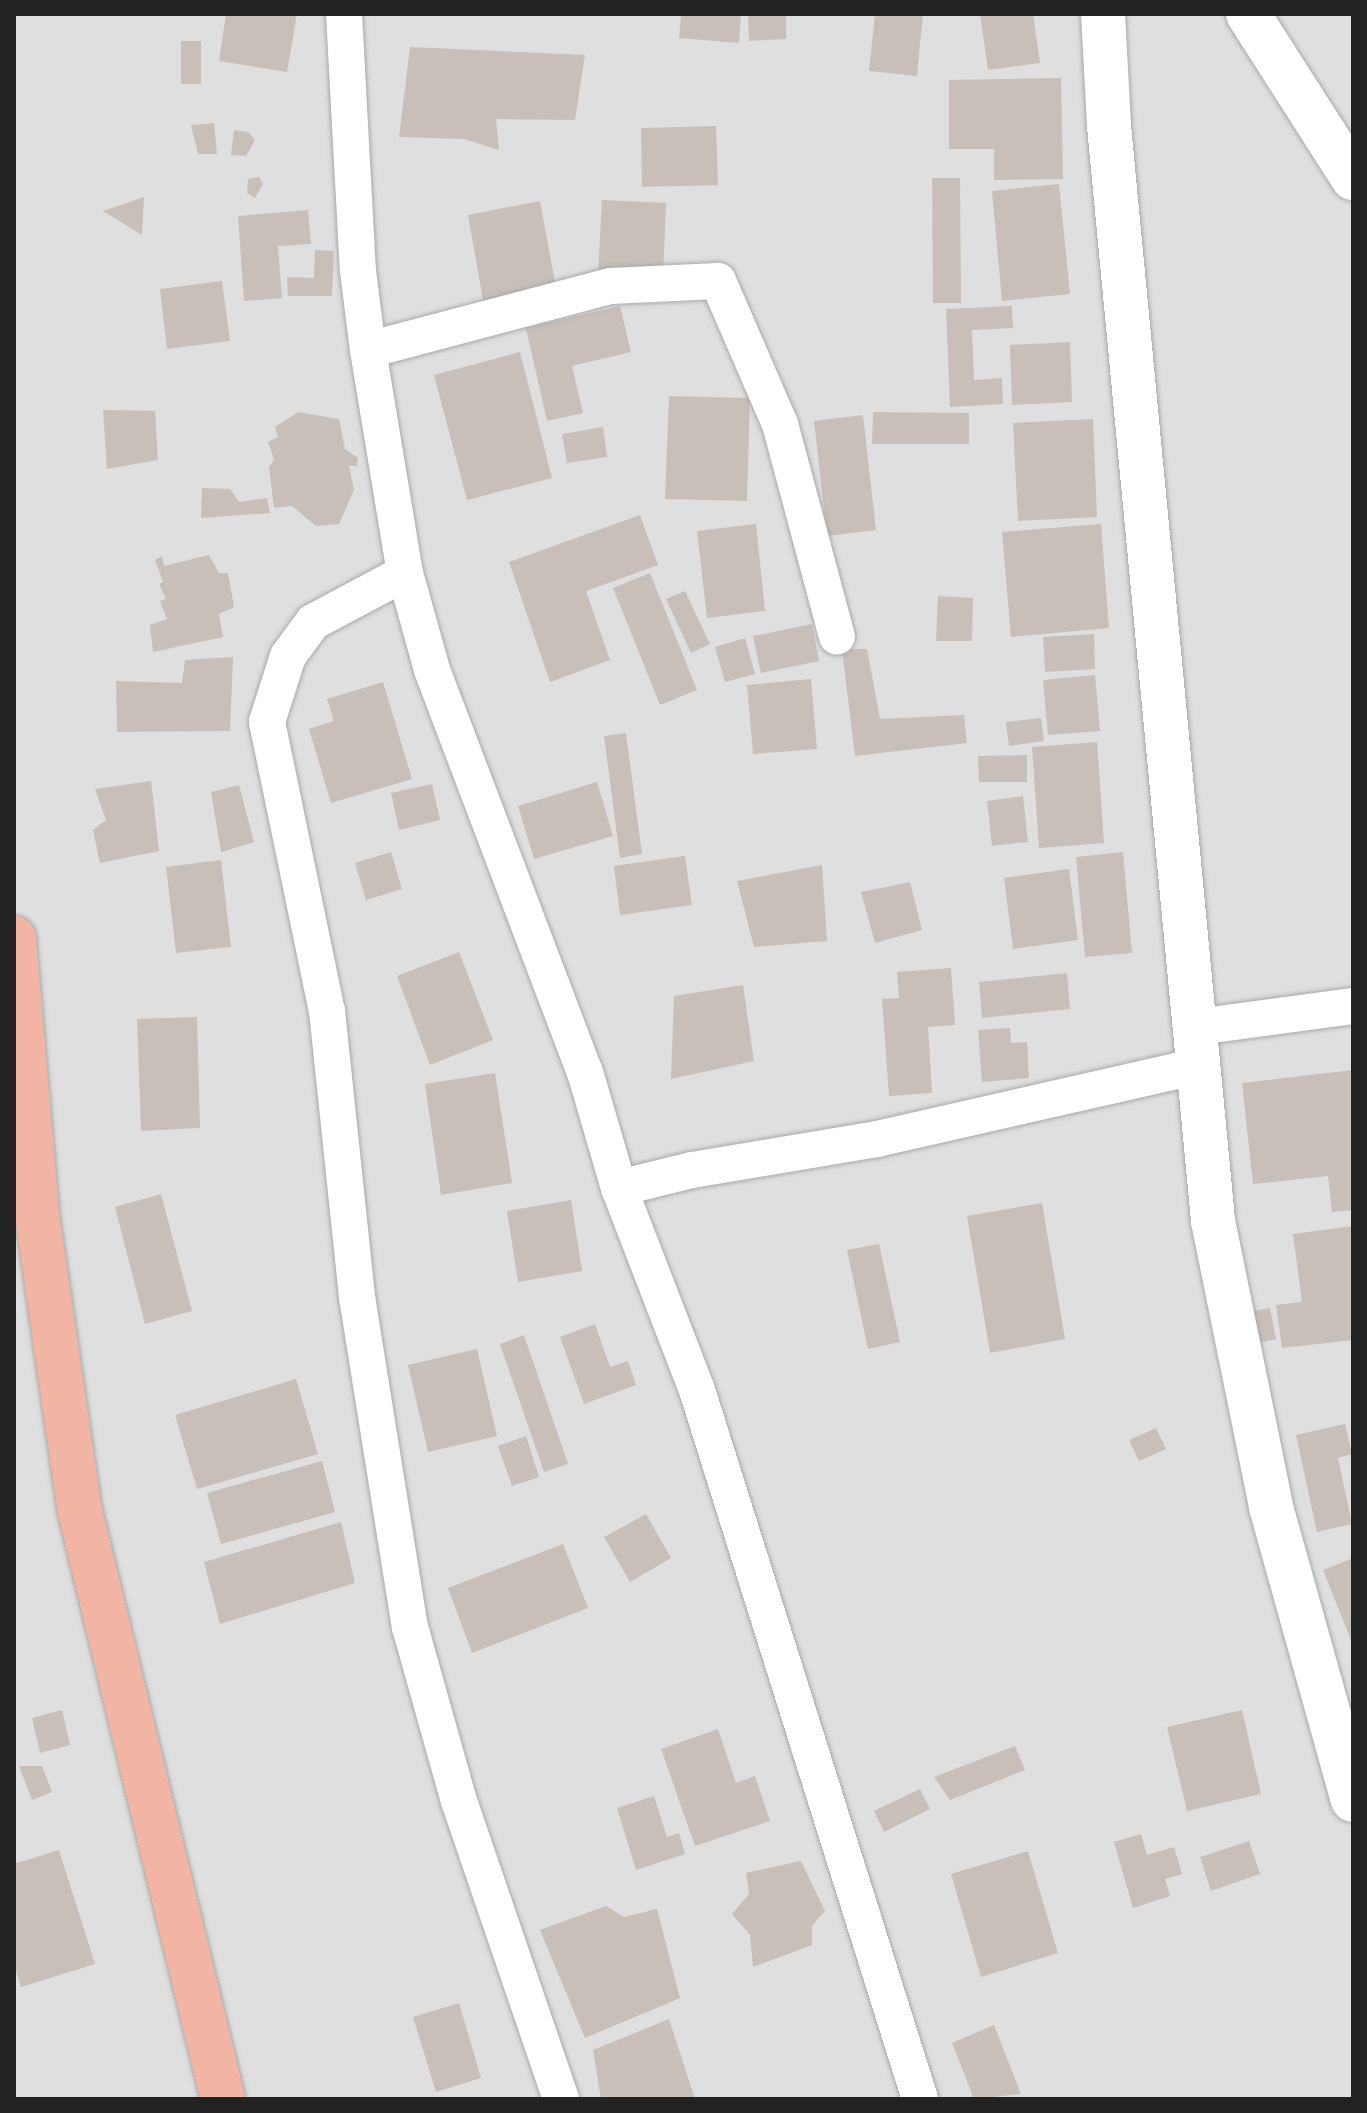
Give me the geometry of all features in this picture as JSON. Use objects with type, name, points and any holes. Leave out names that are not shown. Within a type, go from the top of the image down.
[{"type":"highway","points":[[14,938],[37,1214],[80,1511],[223,2099]]},
{"type":"street","points":[[344,14],[358,271],[405,573],[432,670],[585,1072],[619,1188],[697,1390],[920,2099]]},
{"type":"street","points":[[1103,14],[1109,126],[1213,1221],[1271,1507],[1353,1800]]},
{"type":"street","points":[[1248,14],[1353,178]]},
{"type":"street","points":[[368,350],[610,286],[718,281],[780,424],[837,636]]},
{"type":"street","points":[[405,573],[313,622],[288,656],[267,722],[327,1011],[357,1297],[410,1627],[463,1815],[561,2099]]},
{"type":"street","points":[[619,1188],[692,1170],[877,1139],[1353,1006]]},
{"type":"shaded area","points":[[14,14],[1353,14],[1353,2099],[14,2099]]},
{"type":"building","points":[[226,14],[297,14],[287,72],[219,61]]},
{"type":"building","points":[[681,14],[741,14],[739,43],[679,38]]},
{"type":"building","points":[[748,14],[786,14],[786,39],[749,41]]},
{"type":"building","points":[[875,14],[923,14],[917,76],[869,71]]},
{"type":"building","points":[[980,14],[1033,14],[1040,63],[988,70]]},
{"type":"building","points":[[181,41],[201,41],[201,84],[181,84]]},
{"type":"building","points":[[410,47],[585,55],[575,120],[496,119],[499,150],[464,139],[399,137]]},
{"type":"building","points":[[1061,78],[1063,179],[994,180],[994,149],[949,149],[949,80]]},
{"type":"building","points":[[214,123],[217,154],[198,154],[191,125]]},
{"type":"building","points":[[716,126],[718,185],[642,187],[641,128]]},
{"type":"building","points":[[234,130],[248,132],[255,140],[246,156],[231,155]]},
{"type":"building","points":[[259,177],[263,184],[255,198],[247,193],[248,179]]},
{"type":"building","points":[[932,178],[960,178],[961,303],[933,303]]},
{"type":"building","points":[[1059,184],[1070,294],[1002,301],[992,191]]},
{"type":"building","points":[[144,197],[142,235],[103,211]]},
{"type":"building","points":[[602,200],[666,203],[663,277],[598,274]]},
{"type":"building","points":[[540,201],[557,293],[484,306],[468,215]]},
{"type":"building","points":[[308,210],[311,244],[278,246],[282,298],[244,301],[238,216]]},
{"type":"building","points":[[315,250],[334,251],[332,296],[288,296],[287,277],[314,278]]},
{"type":"building","points":[[222,281],[230,341],[167,349],[160,289]]},
{"type":"building","points":[[620,306],[631,352],[572,366],[583,413],[547,421],[526,328]]},
{"type":"building","points":[[1012,306],[1013,328],[972,330],[974,380],[1002,378],[1003,404],[950,407],[946,309]]},
{"type":"building","points":[[1070,342],[1072,402],[1012,405],[1010,345]]},
{"type":"building","points":[[520,352],[552,478],[467,500],[434,375]]},
{"type":"building","points":[[669,396],[750,398],[747,501],[665,499]]},
{"type":"building","points":[[103,410],[155,411],[158,460],[107,469]]},
{"type":"building","points":[[298,412],[339,419],[345,449],[358,458],[357,466],[349,466],[354,490],[339,524],[316,526],[292,506],[274,508],[269,467],[274,459],[268,442],[278,437],[275,427]]},
{"type":"building","points":[[873,412],[969,413],[969,444],[872,444]]},
{"type":"building","points":[[863,415],[876,530],[827,536],[814,421]]},
{"type":"building","points":[[1093,419],[1097,517],[1018,521],[1013,423]]},
{"type":"building","points":[[603,427],[607,457],[567,463],[562,434]]},
{"type":"building","points":[[202,488],[230,489],[239,502],[267,498],[270,513],[201,518]]},
{"type":"building","points":[[640,515],[658,565],[586,591],[610,660],[550,682],[509,562]]},
{"type":"building","points":[[756,524],[765,611],[707,618],[697,531]]},
{"type":"building","points":[[1101,524],[1109,628],[1011,637],[1002,532]]},
{"type":"building","points":[[209,555],[219,573],[228,573],[234,607],[219,614],[223,637],[153,652],[150,625],[167,619],[160,601],[166,599],[159,584],[163,582],[155,560],[162,556],[164,566]]},
{"type":"building","points":[[650,573],[697,690],[660,705],[613,588]]},
{"type":"building","points":[[685,591],[710,644],[691,653],[666,599]]},
{"type":"building","points":[[938,596],[973,598],[972,641],[936,641]]},
{"type":"building","points":[[812,624],[819,661],[761,673],[753,636]]},
{"type":"building","points":[[1094,634],[1095,669],[1045,672],[1043,637]]},
{"type":"building","points":[[745,638],[755,674],[725,682],[715,647]]},
{"type":"building","points":[[842,649],[867,649],[880,719],[964,715],[967,743],[855,756]]},
{"type":"building","points":[[233,657],[230,731],[117,732],[116,681],[182,683],[185,660]]},
{"type":"building","points":[[1095,675],[1100,731],[1048,735],[1043,680]]},
{"type":"building","points":[[811,679],[817,749],[753,754],[747,685]]},
{"type":"building","points":[[383,682],[412,779],[331,803],[309,729],[334,721],[327,699]]},
{"type":"building","points":[[1041,718],[1044,741],[1009,746],[1006,722]]},
{"type":"building","points":[[626,733],[642,854],[620,858],[604,736]]},
{"type":"building","points":[[1097,742],[1104,843],[1039,848],[1032,747]]},
{"type":"building","points":[[1027,755],[1027,782],[979,782],[978,756]]},
{"type":"building","points":[[151,781],[159,851],[100,863],[93,830],[106,820],[95,789]]},
{"type":"building","points":[[597,782],[613,836],[534,859],[518,806]]},
{"type":"building","points":[[432,784],[440,820],[399,830],[391,793]]},
{"type":"building","points":[[239,785],[254,842],[221,852],[211,792]]},
{"type":"building","points":[[1023,796],[1028,842],[992,846],[987,801]]},
{"type":"building","points":[[391,852],[402,889],[366,900],[355,863]]},
{"type":"building","points":[[1123,852],[1132,953],[1085,957],[1076,857]]},
{"type":"building","points":[[685,856],[692,905],[620,915],[614,866]]},
{"type":"building","points":[[221,860],[231,947],[176,953],[166,867]]},
{"type":"building","points":[[822,865],[827,941],[754,947],[737,881]]},
{"type":"building","points":[[1069,869],[1078,940],[1013,949],[1004,878]]},
{"type":"building","points":[[910,882],[922,930],[875,943],[861,892]]},
{"type":"building","points":[[459,952],[493,1040],[430,1065],[397,976]]},
{"type":"building","points":[[951,968],[955,1025],[928,1027],[932,1093],[889,1096],[882,999],[899,998],[897,972]]},
{"type":"building","points":[[1067,973],[1070,1009],[982,1018],[979,982]]},
{"type":"building","points":[[743,985],[754,1061],[671,1079],[674,996]]},
{"type":"building","points":[[197,1017],[200,1128],[141,1131],[137,1019]]},
{"type":"building","points":[[1010,1028],[1011,1043],[1027,1042],[1029,1078],[982,1082],[978,1030]]},
{"type":"building","points":[[1353,1070],[1353,1210],[1332,1212],[1328,1176],[1253,1184],[1242,1083]]},
{"type":"building","points":[[495,1073],[512,1183],[441,1195],[425,1084]]},
{"type":"building","points":[[161,1194],[192,1311],[145,1324],[115,1207]]},
{"type":"building","points":[[571,1200],[582,1271],[518,1282],[507,1211]]},
{"type":"building","points":[[1042,1203],[1065,1339],[990,1353],[967,1216]]},
{"type":"building","points":[[1353,1226],[1353,1340],[1282,1348],[1276,1305],[1302,1302],[1293,1234]]},
{"type":"building","points":[[879,1244],[900,1342],[868,1349],[847,1250]]},
{"type":"building","points":[[1270,1308],[1276,1339],[1254,1344],[1247,1312]]},
{"type":"building","points":[[595,1324],[610,1367],[628,1361],[636,1385],[584,1404],[560,1337]]},
{"type":"building","points":[[524,1335],[568,1464],[544,1472],[500,1344]]},
{"type":"building","points":[[477,1349],[497,1436],[428,1452],[408,1365]]},
{"type":"building","points":[[296,1379],[318,1454],[197,1489],[175,1415]]},
{"type":"building","points":[[1345,1424],[1352,1454],[1338,1458],[1352,1524],[1317,1532],[1296,1435]]},
{"type":"building","points":[[1156,1428],[1166,1449],[1139,1461],[1129,1440]]},
{"type":"building","points":[[526,1436],[539,1477],[512,1486],[498,1446]]},
{"type":"building","points":[[322,1461],[335,1512],[221,1544],[207,1493]]},
{"type":"building","points":[[646,1514],[671,1558],[630,1582],[604,1537]]},
{"type":"building","points":[[341,1522],[355,1583],[220,1624],[204,1562]]},
{"type":"building","points":[[563,1544],[588,1608],[472,1653],[448,1588]]},
{"type":"building","points":[[1353,1558],[1353,1645],[1323,1570]]},
{"type":"building","points":[[62,1710],[70,1745],[40,1753],[32,1718]]},
{"type":"building","points":[[1242,1710],[1261,1794],[1187,1811],[1167,1727]]},
{"type":"building","points":[[718,1729],[736,1783],[755,1776],[770,1821],[695,1846],[661,1749]]},
{"type":"building","points":[[1015,1746],[1025,1770],[950,1800],[934,1777]]},
{"type":"building","points":[[19,1766],[42,1766],[52,1792],[32,1800]]},
{"type":"building","points":[[920,1789],[930,1809],[884,1832],[874,1811]]},
{"type":"building","points":[[654,1796],[667,1837],[679,1833],[685,1854],[636,1870],[617,1808]]},
{"type":"building","points":[[1141,1834],[1147,1855],[1174,1847],[1182,1874],[1165,1879],[1170,1896],[1133,1908],[1114,1842]]},
{"type":"building","points":[[1249,1841],[1260,1874],[1211,1891],[1200,1857]]},
{"type":"building","points":[[59,1850],[95,1964],[21,1987],[14,1964],[14,1864]]},
{"type":"building","points":[[1028,1851],[1058,1953],[981,1977],[951,1874]]},
{"type":"building","points":[[801,1861],[825,1911],[812,1926],[812,1945],[753,1967],[750,1935],[732,1914],[749,1894],[746,1873]]},
{"type":"building","points":[[606,1906],[624,1917],[657,1909],[680,1998],[585,2038],[540,1930]]},
{"type":"building","points":[[459,2003],[481,2078],[436,2092],[413,2017]]},
{"type":"building","points":[[669,2019],[695,2099],[601,2099],[593,2050]]},
{"type":"building","points":[[994,2025],[1021,2094],[974,2099],[952,2043]]}]
